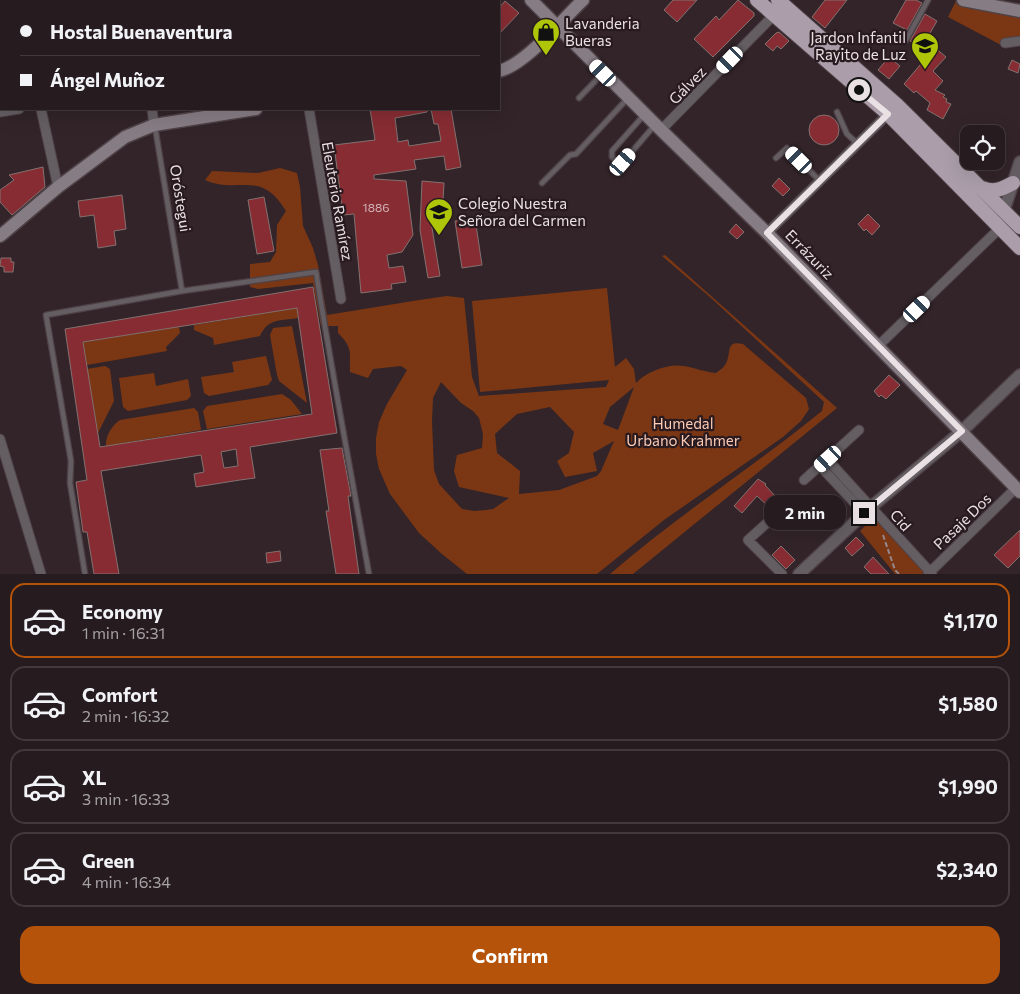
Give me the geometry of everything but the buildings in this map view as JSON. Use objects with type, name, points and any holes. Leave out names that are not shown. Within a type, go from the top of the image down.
[{"type":"highway","points":[[757,0],[888,114],[1020,248]]},
{"type":"highway","points":[[778,0],[897,105],[1020,227]]},
{"type":"highway","points":[[982,188],[994,191],[1013,184]]},
{"type":"highway","points":[[1004,210],[1004,232]]},
{"type":"main road","name":"Errázuriz","points":[[531,0],[628,98],[767,233],[1018,490]]},
{"type":"main road","points":[[500,71],[516,64],[527,56],[583,0]]},
{"type":"main road","points":[[964,0],[1020,11]]},
{"type":"main road","points":[[0,236],[58,187],[125,137],[154,125],[250,110]]},
{"type":"street","name":"Gálvez","points":[[658,127],[774,15]]},
{"type":"street","points":[[1005,43],[1020,41]]},
{"type":"street","points":[[40,110],[58,187]]},
{"type":"street","name":"Oróstegui","points":[[152,110],[154,125]]},
{"type":"street","name":"Eleuterio Ramírez","points":[[309,110],[341,298]]},
{"type":"street","points":[[767,233],[888,114]]},
{"type":"street","points":[[1004,210],[1020,162]]},
{"type":"street","points":[[878,346],[1004,232]]},
{"type":"street","points":[[800,574],[867,510],[962,431],[1019,380]]},
{"type":"street","points":[[804,480],[859,430]]},
{"type":"street","points":[[0,439],[41,574]]},
{"type":"street","points":[[828,459],[867,510]]},
{"type":"street","points":[[820,466],[867,510]]},
{"type":"street","points":[[0,472],[10,473]]},
{"type":"street","name":"Pasaje Dos","points":[[930,573],[1018,490]]},
{"type":"street","name":"Cid","points":[[867,510],[930,573]]},
{"type":"street","points":[[768,522],[748,540],[782,574]]},
{"type":"lane","points":[[906,40],[928,0]]},
{"type":"lane","points":[[579,98],[603,73]]},
{"type":"lane","points":[[542,183],[570,155],[576,154],[628,98]]},
{"type":"lane","points":[[837,112],[847,134],[858,144]]},
{"type":"lane","points":[[645,114],[612,151],[612,157],[617,162],[623,162],[658,127]]},
{"type":"lane","name":"Oróstegui","points":[[154,125],[182,291]]},
{"type":"lane","points":[[776,158],[787,148],[820,181]]},
{"type":"lane","points":[[85,574],[70,483],[71,460],[46,315],[182,291],[316,272],[335,395],[369,574]]},
{"type":"path","points":[[882,531],[895,570],[899,574]]},
{"type":"green space","points":[[956,1],[1020,15],[1020,43],[1001,45],[948,17]]},
{"type":"green space","points":[[280,168],[297,173],[303,226],[318,265],[327,315],[447,296],[464,298],[472,377],[479,396],[606,387],[609,380],[480,392],[472,301],[607,288],[615,367],[626,358],[634,369],[636,383],[651,372],[664,367],[678,365],[716,373],[726,363],[730,347],[738,343],[743,344],[806,398],[809,409],[801,421],[783,437],[664,520],[597,574],[467,574],[419,533],[390,494],[379,469],[376,454],[376,438],[379,422],[407,370],[401,366],[373,369],[368,378],[350,372],[349,347],[338,333],[338,326],[321,326],[313,283],[258,289],[250,287],[250,264],[270,262],[276,252],[277,225],[286,211],[276,198],[267,190],[258,186],[217,184],[205,180],[212,171],[258,173]],"holes":[[[441,382],[479,418],[483,434],[482,448],[457,455],[454,471],[459,487],[509,498],[493,509],[474,511],[462,509],[439,484],[434,470],[433,398]],[[634,387],[618,430],[603,424],[610,407]],[[550,407],[574,432],[569,453],[557,461],[565,477],[597,471],[593,453],[614,441],[601,471],[597,476],[559,490],[519,494],[520,471],[497,453],[495,434],[517,414]]]},
{"type":"green space","name":"Humedal Urbano Krahmer","points":[[665,255],[837,408],[633,574],[610,574],[662,532],[822,411],[824,402],[711,298],[662,256]]},
{"type":"green space","points":[[297,308],[298,318],[275,321],[263,330],[260,336],[214,345],[213,338],[194,330],[194,325]]},
{"type":"green space","points":[[292,326],[307,403],[279,381],[277,375],[270,335],[273,328]]},
{"type":"green space","points":[[179,327],[180,333],[166,347],[167,351],[87,365],[83,342]]},
{"type":"green space","points":[[266,356],[272,380],[268,385],[209,396],[204,393],[201,377],[234,372],[232,362]]},
{"type":"green space","points":[[105,366],[110,369],[114,401],[98,433],[87,369]]},
{"type":"green space","points":[[154,373],[156,386],[188,379],[191,396],[187,400],[128,411],[123,407],[119,378]]},
{"type":"green space","points":[[282,394],[291,400],[302,414],[207,429],[203,411],[207,406]]},
{"type":"green space","points":[[194,408],[198,412],[201,430],[106,446],[110,432],[120,420]]},
{"type":"green space","points":[[875,516],[926,570],[922,574],[895,574],[860,531]]},
{"type":"place","name":"Lavanderia Bueras","points":[[546,56]]},
{"type":"place","name":"Jardon Infantil Rayito de Luz","points":[[925,70]]},
{"type":"place","name":"Colegio Nuestra Señora del Carmen","points":[[439,236]]},
{"type":"route","points":[[859,90],[888,114],[767,233],[962,431],[864,513]]}]
